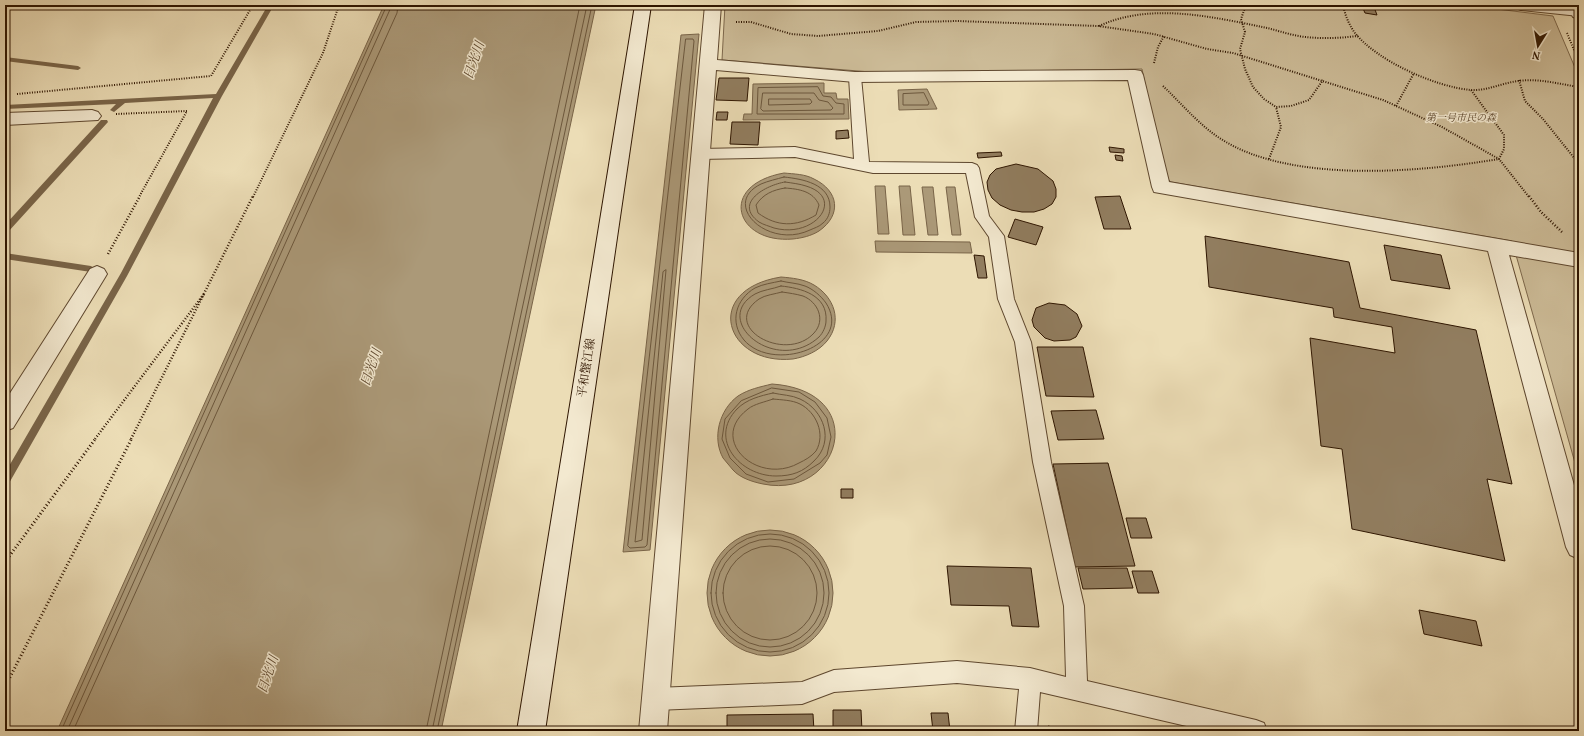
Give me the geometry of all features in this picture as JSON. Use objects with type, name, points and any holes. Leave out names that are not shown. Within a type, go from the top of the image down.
[{"type":"street","name":"平和蟹江線","points":[[531,731],[643,5]]},
{"type":"street","points":[[1521,5],[1578,9]]},
{"type":"street","points":[[653,731],[712,13]]},
{"type":"street","points":[[708,64],[855,77],[1135,75],[1161,187],[1579,260]]},
{"type":"street","points":[[5,119],[92,116]]},
{"type":"street","points":[[1496,245],[1579,547]]},
{"type":"street","points":[[5,421],[98,274]]},
{"type":"lane","points":[[855,77],[862,166]]},
{"type":"lane","points":[[700,154],[795,152],[872,168],[972,168],[982,217],[996,236],[1006,299],[1023,342],[1042,462],[1074,606],[1077,690]]},
{"type":"lane","points":[[656,699],[802,693],[834,681],[957,672],[1030,679],[1256,731]]},
{"type":"lane","points":[[1026,731],[1030,679]]},
{"type":"path","points":[[13,95],[211,76],[253,5]]},
{"type":"path","points":[[5,687],[208,289],[323,53],[339,5]]},
{"type":"path","points":[[1246,5],[1242,19],[1245,32],[1240,49],[1243,56],[1245,69],[1253,87],[1276,107],[1281,127],[1269,159]]},
{"type":"path","points":[[1342,5],[1345,14],[1358,36],[1399,66],[1444,84],[1471,90],[1493,88],[1519,80],[1579,87]]},
{"type":"path","points":[[712,13],[751,22],[790,34],[818,36],[878,30],[916,22],[957,21],[1125,28],[1164,36],[1207,49],[1233,53],[1323,80],[1396,106],[1442,127],[1485,150],[1499,159],[1541,212],[1564,234]]},
{"type":"path","points":[[1098,26],[1107,20],[1122,16],[1148,14],[1183,15],[1242,23],[1309,37],[1340,39],[1358,36]]},
{"type":"path","points":[[1565,28],[1579,62]]},
{"type":"path","points":[[1155,69],[1154,64],[1158,47],[1164,36]]},
{"type":"path","points":[[1396,106],[1414,73]]},
{"type":"path","points":[[1276,107],[1292,106],[1309,100],[1323,80]]},
{"type":"path","points":[[1519,80],[1525,101],[1547,124],[1579,164]]},
{"type":"path","points":[[1162,85],[1208,128],[1231,145],[1269,159],[1306,166],[1369,171],[1418,169],[1475,164],[1499,159]]},
{"type":"path","points":[[1471,90],[1504,135],[1504,149],[1499,159]]},
{"type":"path","points":[[92,116],[187,111],[98,274]]},
{"type":"path","points":[[5,562],[109,420],[208,289]]},
{"type":"green space","name":"第一号市民の森","points":[[725,5],[1465,5],[1553,16],[1579,77],[1579,477],[1512,241],[1171,182],[1164,175],[1142,69],[883,73],[722,60]]},
{"type":"water","name":"日光川","points":[[384,5],[596,5],[441,731],[57,731]]},
{"type":"water","points":[[699,34],[650,550],[623,552],[681,35]]},
{"type":"water","points":[[824,83],[824,93],[836,93],[837,99],[848,99],[849,119],[743,120],[744,114],[752,114],[753,84]]},
{"type":"water","points":[[927,89],[937,109],[899,110],[898,90]]},
{"type":"water","points":[[784,173],[811,177],[829,190],[833,197],[834,211],[831,218],[826,225],[816,233],[793,239],[773,238],[758,232],[747,223],[742,212],[742,200],[749,189],[763,179]]},
{"type":"water","points":[[875,186],[885,186],[889,234],[878,234]]},
{"type":"water","points":[[899,186],[910,186],[915,235],[903,235]]},
{"type":"water","points":[[922,187],[933,187],[938,235],[928,235]]},
{"type":"water","points":[[946,187],[955,187],[961,235],[952,235]]},
{"type":"water","points":[[875,241],[970,242],[972,253],[876,252]]},
{"type":"water","points":[[781,277],[794,278],[814,285],[827,296],[834,310],[835,326],[824,345],[812,353],[793,359],[770,358],[751,351],[738,340],[732,326],[732,311],[740,296],[756,285]]},
{"type":"water","points":[[772,384],[804,391],[824,405],[834,423],[834,443],[826,461],[811,476],[790,485],[763,484],[751,481],[739,475],[723,458],[718,442],[719,425],[722,416],[731,402],[738,396],[755,388]]},
{"type":"water","points":[[770,530],[794,535],[805,541],[818,553],[828,569],[833,593],[828,617],[822,628],[810,641],[794,651],[770,656],[746,651],[735,645],[722,633],[712,617],[707,593],[712,569],[718,558],[730,545],[746,535]]},
{"type":"building","points":[[1362,6],[1374,7],[1377,15],[1365,13]]},
{"type":"building","points":[[719,78],[749,78],[747,101],[716,100]]},
{"type":"building","points":[[717,112],[728,112],[727,120],[716,120]]},
{"type":"building","points":[[732,122],[760,122],[758,145],[730,144]]},
{"type":"building","points":[[848,130],[849,138],[836,139],[836,131]]},
{"type":"building","points":[[1109,147],[1124,149],[1124,153],[1110,152]]},
{"type":"building","points":[[1001,152],[1002,156],[978,158],[977,153]]},
{"type":"building","points":[[1115,155],[1122,156],[1123,161],[1116,160]]},
{"type":"building","points":[[1016,164],[1038,169],[1053,181],[1056,189],[1056,197],[1052,204],[1044,209],[1034,212],[1022,212],[1011,210],[1000,205],[992,198],[988,190],[987,182],[990,175],[996,169]]},
{"type":"building","points":[[1120,196],[1131,229],[1104,229],[1095,197]]},
{"type":"building","points":[[1015,219],[1043,227],[1036,245],[1008,237]]},
{"type":"building","points":[[1205,236],[1349,262],[1360,308],[1476,330],[1512,484],[1487,479],[1505,561],[1352,529],[1342,449],[1321,446],[1310,338],[1395,353],[1392,327],[1334,317],[1333,308],[1209,287]]},
{"type":"building","points":[[1384,245],[1441,255],[1450,289],[1391,280]]},
{"type":"building","points":[[974,255],[984,256],[987,278],[978,278]]},
{"type":"building","points":[[1049,303],[1065,305],[1077,314],[1082,326],[1076,337],[1070,340],[1054,341],[1045,338],[1034,327],[1032,320],[1036,308]]},
{"type":"building","points":[[1037,347],[1083,347],[1094,397],[1046,396]]},
{"type":"building","points":[[1096,410],[1104,439],[1058,440],[1051,411]]},
{"type":"building","points":[[1108,463],[1135,566],[1075,567],[1053,464]]},
{"type":"building","points":[[841,489],[853,489],[853,498],[841,498]]},
{"type":"building","points":[[1126,518],[1146,518],[1152,538],[1131,538]]},
{"type":"building","points":[[947,566],[1031,568],[1039,627],[1012,626],[1009,606],[951,605]]},
{"type":"building","points":[[1078,568],[1127,568],[1133,588],[1083,589]]},
{"type":"building","points":[[1132,571],[1152,571],[1159,593],[1138,593]]},
{"type":"building","points":[[1419,610],[1476,621],[1482,646],[1424,634]]},
{"type":"building","points":[[833,710],[861,710],[862,731],[833,731]]},
{"type":"building","points":[[931,713],[948,713],[950,731],[933,731]]},
{"type":"building","points":[[813,714],[814,731],[727,731],[727,715]]},
{"type":"building","points":[[1048,726],[1071,731],[1048,731]]},
{"type":"waterway","points":[[218,96],[271,5]]},
{"type":"waterway","points":[[5,59],[78,68]]},
{"type":"waterway","points":[[5,482],[124,274],[218,96]]},
{"type":"waterway","points":[[123,101],[218,96]]},
{"type":"waterway","points":[[5,107],[123,101]]},
{"type":"waterway","points":[[114,110],[123,101]]},
{"type":"waterway","points":[[5,230],[104,122]]},
{"type":"waterway","points":[[5,256],[91,269]]}]
